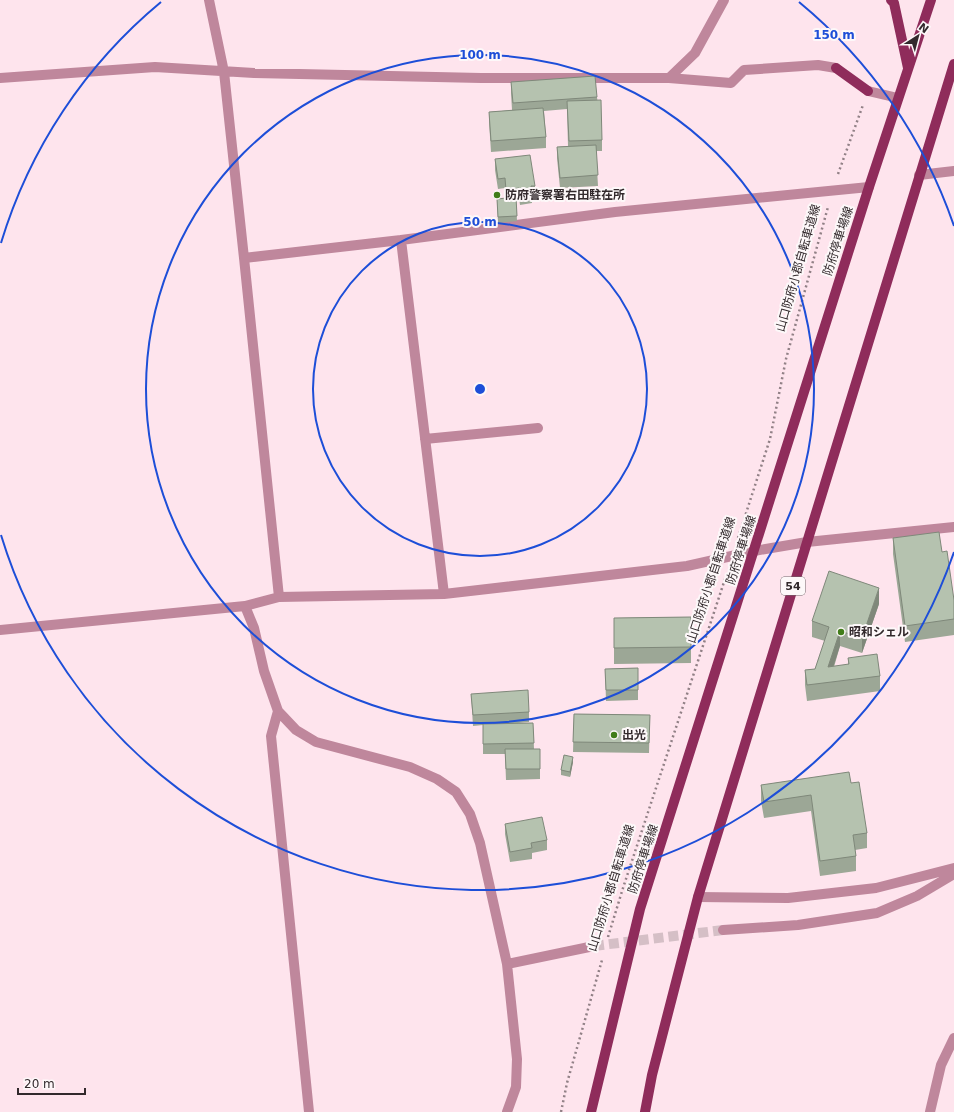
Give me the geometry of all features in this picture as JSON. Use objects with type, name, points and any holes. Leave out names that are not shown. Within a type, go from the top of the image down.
[{"type":"main road","points":[[891,0],[894,3],[908,70]]},
{"type":"main road","name":"防府停車場線","points":[[591,1112],[640,909],[869,187],[930,0]]},
{"type":"main road","name":"54","points":[[646,1112],[652,1075],[698,897],[954,64]]},
{"type":"main road","points":[[836,68],[868,92]]},
{"type":"street","points":[[209,0],[224,72],[279,597]]},
{"type":"street","points":[[669,78],[695,53],[724,0]]},
{"type":"street","points":[[0,78],[155,67],[224,72],[473,78],[669,78],[731,83],[744,70],[818,65],[836,68]]},
{"type":"street","points":[[868,92],[898,98]]},
{"type":"street","points":[[919,175],[954,171]]},
{"type":"street","points":[[244,258],[401,240],[615,212],[869,187]]},
{"type":"street","points":[[401,240],[444,594]]},
{"type":"street","points":[[425,439],[538,428]]},
{"type":"street","points":[[0,630],[245,606],[279,597],[444,594],[687,566],[754,551],[807,542],[954,527]]},
{"type":"street","points":[[245,606],[254,628],[264,671],[278,711],[296,730],[316,742],[410,767],[437,779],[456,792],[470,814],[480,844],[507,964],[517,1059],[516,1087],[507,1112]]},
{"type":"street","points":[[278,711],[271,736],[309,1112]]},
{"type":"street","points":[[698,897],[788,898],[876,888],[954,868]]},
{"type":"street","points":[[723,930],[798,925],[877,913],[917,896],[954,874]]},
{"type":"street","points":[[507,964],[594,946]]},
{"type":"street","points":[[930,1112],[941,1065],[954,1038]]},
{"type":"path","name":"山口防府小郡自転車道線","points":[[608,940],[622,888],[733,556],[770,438],[786,359],[840,165],[868,92]]},
{"type":"path","name":"山口防府小郡自転車道線","points":[[561,1112],[567,1083],[603,956]]},
{"type":"building","points":[[595,76],[597,97],[513,103],[511,82]]},
{"type":"building","points":[[601,100],[602,140],[569,141],[567,101]]},
{"type":"building","points":[[543,108],[546,137],[491,141],[489,112]]},
{"type":"building","points":[[596,145],[598,175],[560,178],[557,147]]},
{"type":"building","points":[[530,155],[535,186],[531,186],[532,193],[520,194],[519,188],[506,190],[505,178],[498,179],[495,159]]},
{"type":"building","points":[[516,197],[517,216],[498,217],[497,199]]},
{"type":"building","points":[[939,532],[942,552],[947,551],[954,600],[954,619],[905,626],[893,538]]},
{"type":"building","points":[[829,571],[879,588],[862,638],[840,631],[828,667],[849,664],[848,658],[877,654],[880,676],[807,685],[805,670],[815,669],[829,627],[812,621]]},
{"type":"building","points":[[691,617],[691,647],[614,648],[614,618]]},
{"type":"building","points":[[638,668],[638,690],[606,690],[605,669]]},
{"type":"building","points":[[528,690],[529,712],[473,715],[471,694]]},
{"type":"building","points":[[574,714],[650,715],[649,743],[573,742]]},
{"type":"building","points":[[533,723],[534,743],[483,744],[483,724]]},
{"type":"building","points":[[505,749],[540,749],[540,769],[506,769]]},
{"type":"building","points":[[564,755],[573,757],[570,772],[561,770]]},
{"type":"building","points":[[849,772],[851,783],[859,782],[867,833],[853,835],[856,856],[820,861],[811,795],[764,802],[761,785]]},
{"type":"building","points":[[542,817],[547,840],[531,843],[532,848],[510,852],[505,824]]},
{"type":"tunnel","points":[[594,946],[723,930]]},
{"type":"place","name":"防府警察署右田駐在所","points":[[497,195]]},
{"type":"place","name":"昭和シェル","points":[[841,632]]},
{"type":"place","name":"出光","points":[[614,735]]}]
